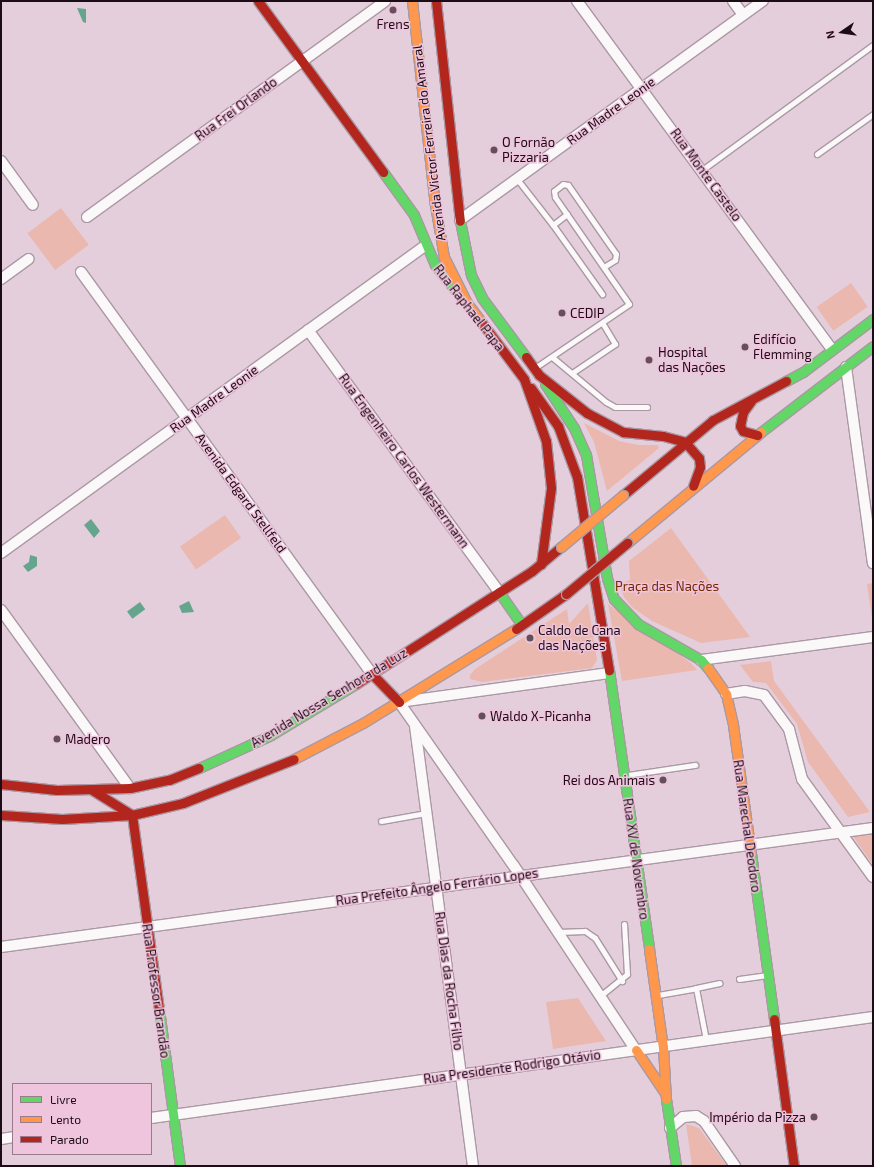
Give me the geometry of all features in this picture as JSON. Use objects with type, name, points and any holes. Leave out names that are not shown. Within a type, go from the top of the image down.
[{"type":"main road","name":"Rua Raphael Papa","points":[[258,1],[416,218],[426,245],[441,276],[467,303],[558,426],[571,454],[577,477],[588,552]]},
{"type":"main road","name":"Avenida Victor Ferreira do Amaral","points":[[412,1],[435,205],[444,257],[467,303]]},
{"type":"main road","name":"Avenida Victor Ferreira do Amaral","points":[[436,1],[460,220],[465,253],[475,285]]},
{"type":"main road","points":[[416,218],[429,216],[434,212],[435,205]]},
{"type":"main road","name":"Rua Raphael Papa","points":[[475,285],[493,315],[537,372],[566,414],[581,442],[590,470],[601,541]]},
{"type":"main road","name":"Avenida Nossa Senhora da Luz","points":[[1,784],[36,789],[92,790],[130,788],[169,780],[239,751],[294,722],[372,674],[541,564],[684,442],[713,420],[803,372],[873,319]]},
{"type":"main road","points":[[1,815],[62,819],[132,815],[206,796],[259,775],[310,751],[399,702],[522,625],[566,594],[757,435],[873,346]]},
{"type":"main road","points":[[537,372],[587,413],[611,428],[629,433],[663,436],[684,442],[699,458],[698,475],[693,487]]},
{"type":"main road","points":[[524,379],[539,417],[550,462],[550,512],[541,564]]},
{"type":"main road","points":[[753,398],[742,412],[740,426],[743,431],[757,435]]},
{"type":"main road","name":"Rua Marechal Deodoro","points":[[601,541],[610,590],[622,610],[638,624],[701,660],[718,680],[726,694],[733,726],[794,1166]]},
{"type":"main road","name":"Rua XV de Novembro","points":[[588,552],[609,673],[656,995],[663,1047],[665,1093],[676,1166]]},
{"type":"main road","points":[[499,592],[522,625]]},
{"type":"main road","points":[[372,674],[399,702]]},
{"type":"main road","points":[[92,790],[132,815]]},
{"type":"main road","name":"Rua Professor Brandão","points":[[132,815],[180,1166]]},
{"type":"main road","points":[[636,1050],[665,1093]]},
{"type":"street","name":"Rua Frei Orlando","points":[[87,217],[385,1]]},
{"type":"street","name":"Rua Monte Castelo","points":[[578,1],[832,350]]},
{"type":"street","points":[[733,1],[743,15]]},
{"type":"street","name":"Rua Madre Leonie","points":[[460,220],[763,1]]},
{"type":"street","points":[[1,161],[33,205]]},
{"type":"street","name":"Rua Madre Leonie","points":[[1,553],[426,245]]},
{"type":"street","points":[[1,279],[29,259]]},
{"type":"street","name":"Avenida Edgard Stellfeld","points":[[81,272],[372,674]]},
{"type":"street","name":"Rua Engenheiro Carlos Westermann","points":[[308,330],[499,592]]},
{"type":"street","points":[[846,367],[873,563]]},
{"type":"street","points":[[1,610],[130,788]]},
{"type":"street","points":[[701,660],[873,636]]},
{"type":"street","points":[[609,673],[399,702],[520,876],[636,1050]]},
{"type":"street","points":[[726,694],[746,691],[764,695],[789,729],[802,779],[873,877]]},
{"type":"street","name":"Rua Dias da Rocha Filho","points":[[414,725],[473,1166]]},
{"type":"street","name":"Rua Prefeito Ângelo Ferrário Lopes","points":[[1,947],[873,828]]},
{"type":"street","name":"Rua Presidente Rodrigo Otávio","points":[[152,1118],[873,1017]]},
{"type":"street","points":[[670,1128],[683,1117],[696,1116],[704,1121],[735,1166]]},
{"type":"street","points":[[1,1139],[12,1137]]},
{"type":"lane","points":[[702,170],[873,45]]},
{"type":"lane","points":[[817,154],[873,114]]},
{"type":"lane","points":[[516,179],[553,225],[602,294]]},
{"type":"lane","points":[[537,372],[552,357],[603,324],[629,304],[554,194],[554,191],[566,184],[616,254],[615,260],[604,267]]},
{"type":"lane","points":[[553,225],[567,214]]},
{"type":"lane","points":[[572,373],[615,344],[603,324]]},
{"type":"lane","points":[[552,357],[615,407],[647,407]]},
{"type":"lane","points":[[624,775],[695,765]]},
{"type":"lane","points":[[381,821],[426,813]]},
{"type":"lane","points":[[600,996],[622,980],[628,968],[624,924]]},
{"type":"lane","points":[[558,932],[585,931],[595,938],[622,980]]},
{"type":"lane","points":[[739,979],[768,975]]},
{"type":"lane","points":[[656,995],[719,983]]},
{"type":"lane","points":[[696,988],[706,1040]]},
{"type":"green space","points":[[61,208],[89,245],[55,270],[27,233]]},
{"type":"green space","points":[[851,283],[868,307],[833,331],[817,307]]},
{"type":"green space","points":[[584,423],[619,441],[638,445],[658,445],[659,448],[607,491],[594,442]]},
{"type":"green space","points":[[225,515],[241,538],[196,569],[180,547]]},
{"type":"green space","name":"Praça das Nações","points":[[671,528],[750,637],[701,643],[652,621],[632,607],[624,597],[619,584],[630,580],[629,561]]},
{"type":"green space","points":[[873,583],[873,618],[872,618],[867,584]]},
{"type":"green space","name":"Praça das Nações","points":[[588,603],[597,660],[592,668],[482,682],[470,679],[470,675],[475,669],[567,609],[569,624]]},
{"type":"green space","name":"Praça das Nações","points":[[608,604],[691,663],[697,670],[622,681]]},
{"type":"green space","points":[[771,661],[774,681],[870,812],[848,817],[808,762],[797,724],[766,683],[753,682],[740,665]]},
{"type":"green space","points":[[873,833],[873,865],[852,835]]},
{"type":"green space","points":[[578,998],[606,1041],[553,1049],[546,1002]]},
{"type":"green space","points":[[686,1124],[699,1128],[727,1166],[692,1166]]},
{"type":"shaded area","points":[[77,8],[86,9],[86,23],[83,22]]},
{"type":"shaded area","points":[[91,519],[100,531],[94,538],[84,525]]},
{"type":"shaded area","points":[[30,555],[37,557],[37,566],[28,572],[23,566],[29,562]]},
{"type":"shaded area","points":[[189,601],[194,612],[182,613],[179,606]]},
{"type":"shaded area","points":[[140,602],[145,609],[132,619],[127,611]]},
{"type":"traffic: fast","points":[[383,172],[414,215],[435,265],[459,295]]},
{"type":"traffic: fast","points":[[460,221],[471,275],[482,298],[526,357]]},
{"type":"traffic: fast","points":[[786,381],[803,372],[873,319]]},
{"type":"traffic: fast","points":[[761,432],[873,346]]},
{"type":"traffic: fast","points":[[545,384],[574,428],[586,455],[607,578],[614,599],[638,624],[701,660],[708,668]]},
{"type":"traffic: fast","points":[[499,592],[522,625]]},
{"type":"traffic: fast","points":[[609,670],[649,949]]},
{"type":"traffic: fast","points":[[199,768],[271,735],[356,684]]},
{"type":"traffic: fast","points":[[751,853],[774,1019]]},
{"type":"traffic: fast","points":[[159,1009],[180,1166]]},
{"type":"traffic: fast","points":[[666,1099],[676,1166]]},
{"type":"traffic: slow","points":[[412,1],[435,205],[444,257],[467,303],[482,323]]},
{"type":"traffic: slow","points":[[627,543],[761,432]]},
{"type":"traffic: slow","points":[[561,547],[623,495]]},
{"type":"traffic: slow","points":[[294,759],[363,723],[516,629]]},
{"type":"traffic: slow","points":[[708,668],[726,694],[733,725],[751,853]]},
{"type":"traffic: slow","points":[[649,949],[663,1047],[666,1099]]},
{"type":"traffic: slow","points":[[636,1050],[665,1093]]},
{"type":"traffic: jam","points":[[258,1],[383,172]]},
{"type":"traffic: jam","points":[[436,1],[460,221]]},
{"type":"traffic: jam","points":[[482,323],[524,379],[546,441],[551,488],[541,564]]},
{"type":"traffic: jam","points":[[526,357],[539,375],[587,413],[623,432],[663,436],[685,442]]},
{"type":"traffic: jam","points":[[623,495],[713,420],[786,381]]},
{"type":"traffic: jam","points":[[531,388],[558,426],[577,477],[609,670]]},
{"type":"traffic: jam","points":[[751,401],[743,412],[740,426],[743,431],[757,435]]},
{"type":"traffic: jam","points":[[685,442],[699,458],[700,467],[693,486]]},
{"type":"traffic: jam","points":[[566,594],[627,543]]},
{"type":"traffic: jam","points":[[356,684],[532,571],[561,547]]},
{"type":"traffic: jam","points":[[516,629],[566,594]]},
{"type":"traffic: jam","points":[[372,674],[399,702]]},
{"type":"traffic: jam","points":[[1,815],[62,819],[132,815],[183,803],[294,759]]},
{"type":"traffic: jam","points":[[1,784],[57,790],[130,788],[169,780],[199,768]]},
{"type":"traffic: jam","points":[[92,790],[132,815]]},
{"type":"traffic: jam","points":[[132,815],[159,1009]]},
{"type":"traffic: jam","points":[[774,1019],[794,1166]]},
{"type":"place","name":"Frens","points":[[393,10]]},
{"type":"place","name":"O Fornão Pizzaria","points":[[494,150]]},
{"type":"place","name":"CEDIP","points":[[562,313]]},
{"type":"place","name":"Edifício Flemming","points":[[745,347]]},
{"type":"place","name":"Hospital das Nações","points":[[649,360]]},
{"type":"place","name":"Caldo de Cana das Nações","points":[[530,638]]},
{"type":"place","name":"Waldo X-Picanha","points":[[482,716]]},
{"type":"place","name":"Madero","points":[[57,739]]},
{"type":"place","name":"Rei dos Animais","points":[[663,780]]},
{"type":"place","name":"Império da Pizza","points":[[814,1117]]}]
